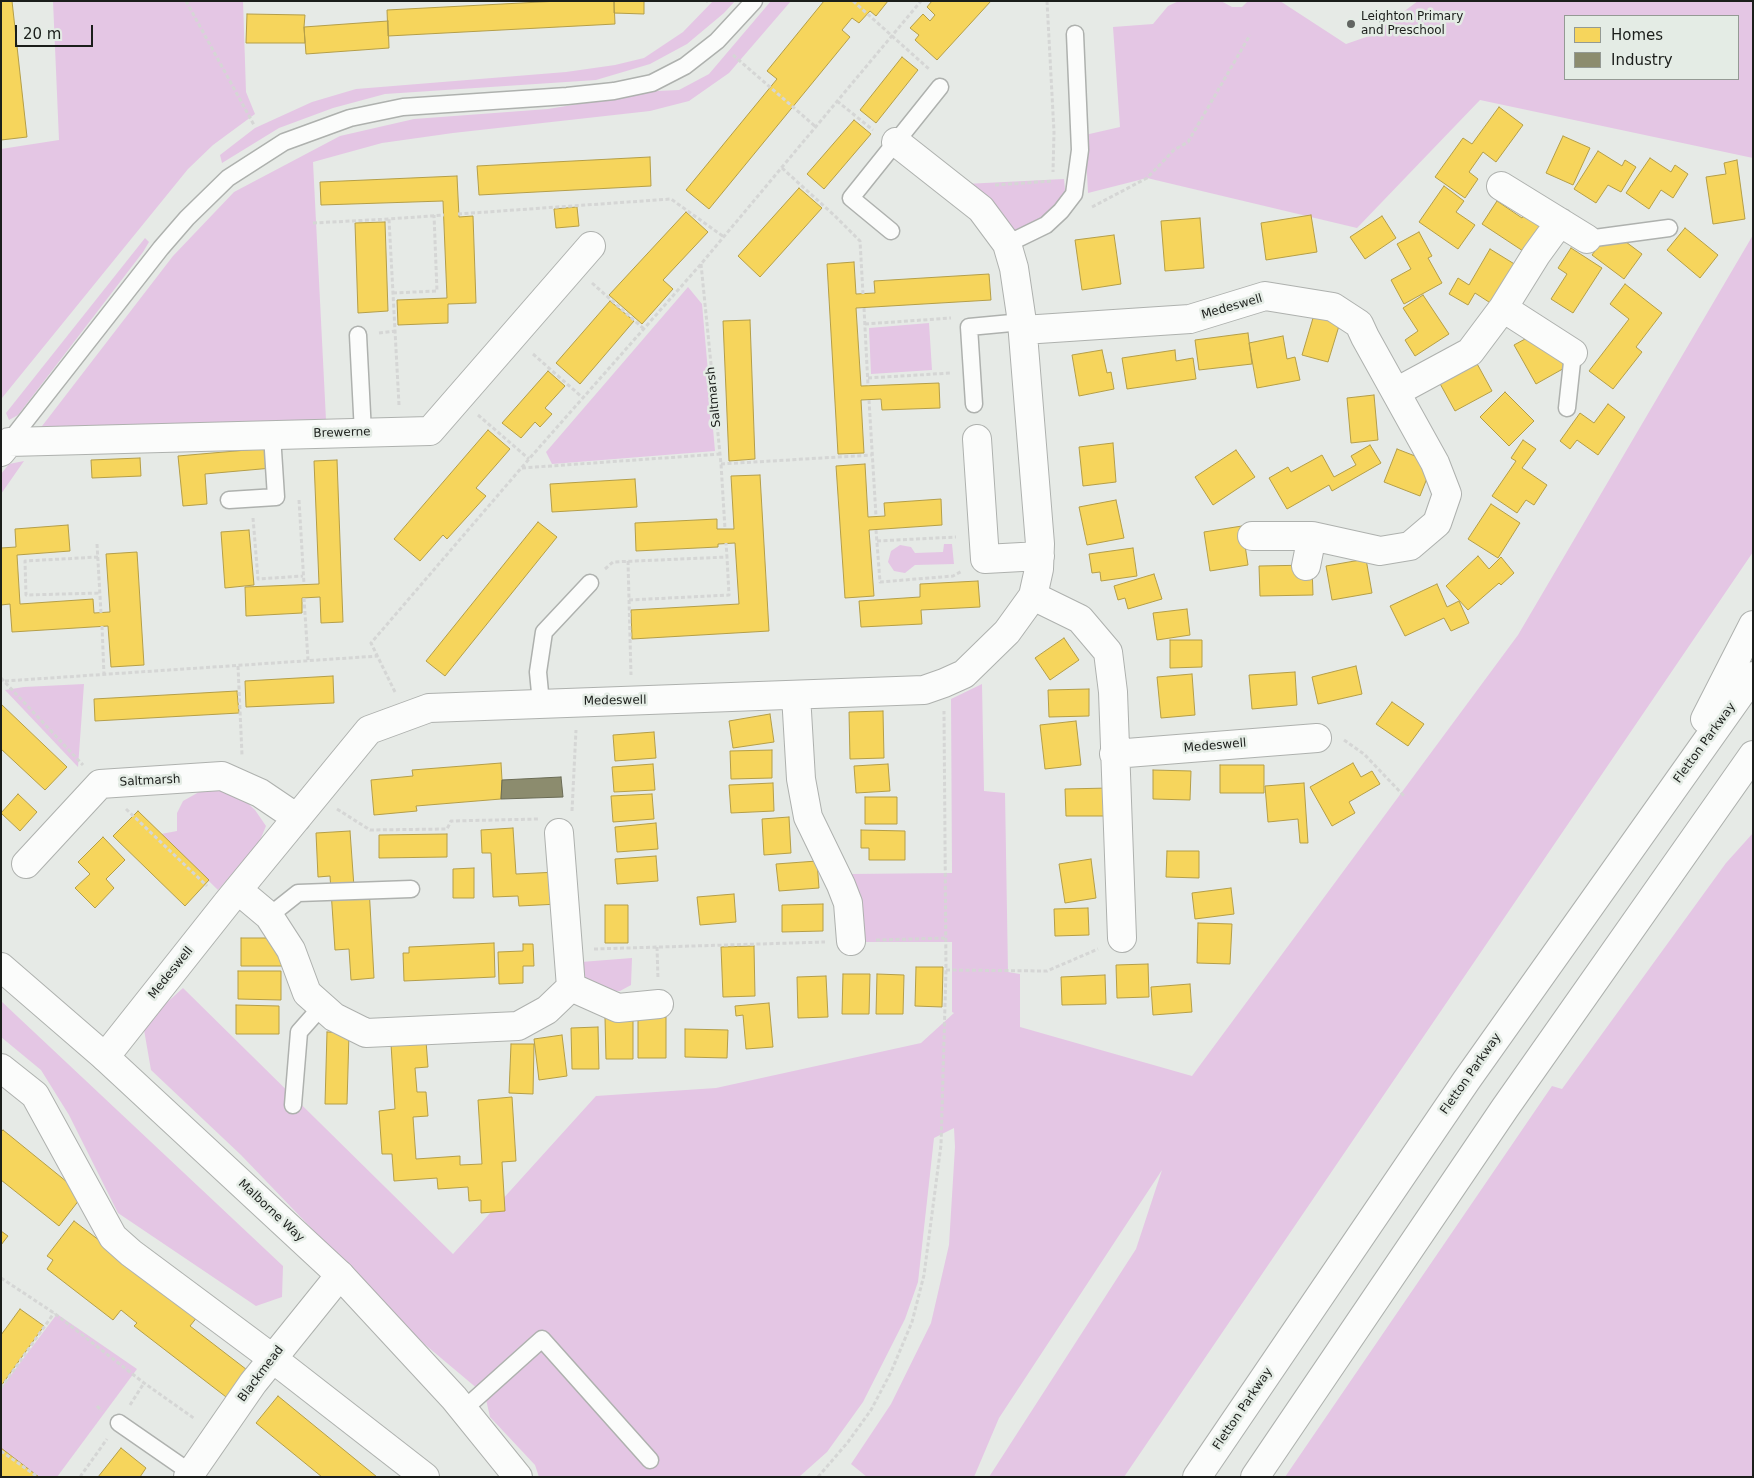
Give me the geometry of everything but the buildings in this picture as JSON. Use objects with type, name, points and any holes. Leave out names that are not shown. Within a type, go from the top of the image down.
[{"type":"main road","points":[[894,144],[982,209],[1008,247]]},
{"type":"main road","points":[[1501,186],[1586,239]]},
{"type":"main road","points":[[1396,392],[1470,352],[1503,308],[1536,255],[1560,222]]},
{"type":"main road","name":"Brewerne","points":[[5,447],[272,435],[430,431],[592,246]]},
{"type":"main road","name":"Medeswell","points":[[105,1056],[369,730],[429,708],[924,690],[964,674],[1007,632],[1033,596],[1039,569],[1040,544],[1022,326],[1014,268],[1008,247]]},
{"type":"main road","name":"Medeswell","points":[[1022,326],[1190,319],[1265,296],[1333,307],[1359,324],[1435,463],[1448,494],[1437,523],[1410,546],[1380,551],[1312,536],[1252,536]]},
{"type":"main road","points":[[1503,308],[1573,353]]},
{"type":"main road","points":[[977,439],[984,548],[1040,556]]},
{"type":"main road","points":[[1306,566],[1312,536]]},
{"type":"main road","points":[[1033,596],[1080,619],[1108,652],[1113,692],[1122,938]]},
{"type":"main road","points":[[1666,796],[1753,625]]},
{"type":"main road","name":"Fletton Parkway","points":[[1197,1477],[1466,1081],[1666,796],[1753,676]]},
{"type":"main road","points":[[796,694],[801,779],[808,817],[848,903],[851,941]]},
{"type":"main road","name":"Medeswell","points":[[1114,754],[1316,738]]},
{"type":"main road","points":[[1255,1477],[1505,1108],[1753,756]]},
{"type":"main road","name":"Saltmarsh","points":[[26,864],[100,784],[222,776],[260,793],[297,818]]},
{"type":"main road","points":[[1655,893],[1753,780]]},
{"type":"main road","points":[[238,890],[269,916],[291,950],[307,993],[334,1017],[366,1033],[518,1026],[547,1010],[571,986],[559,833]]},
{"type":"main road","name":"Malborne Way","points":[[1,967],[105,1056],[340,1275],[464,1409],[518,1477]]},
{"type":"main road","points":[[571,986],[618,1008],[659,1004]]},
{"type":"main road","points":[[1,1068],[36,1095],[113,1237],[131,1253],[272,1358],[425,1477]]},
{"type":"main road","name":"Blackmead","points":[[192,1475],[253,1383],[340,1275]]},
{"type":"lane","points":[[5,447],[161,248],[187,218],[228,178],[284,142],[350,118],[403,108],[567,96],[614,90],[652,82],[685,66],[717,42],[754,1]]},
{"type":"lane","points":[[1008,247],[1046,226],[1058,215],[1074,194],[1080,150],[1075,34]]},
{"type":"lane","points":[[891,231],[851,198],[940,87]]},
{"type":"lane","points":[[1586,239],[1670,228]]},
{"type":"lane","points":[[974,404],[969,326],[1022,326]]},
{"type":"lane","points":[[358,335],[363,432]]},
{"type":"lane","points":[[1567,408],[1573,353]]},
{"type":"lane","points":[[229,500],[276,496],[272,435]]},
{"type":"lane","points":[[541,703],[538,672],[544,632],[590,583]]},
{"type":"lane","points":[[269,916],[298,893],[411,889]]},
{"type":"lane","points":[[293,1105],[298,1032],[322,1006]]},
{"type":"lane","points":[[464,1409],[542,1339],[650,1460]]},
{"type":"lane","points":[[119,1423],[192,1475]]},
{"type":"path","points":[[186,1],[254,124]]},
{"type":"path","points":[[853,1],[944,82],[940,87]]},
{"type":"path","points":[[406,716],[371,643],[521,468],[701,264],[921,1]]},
{"type":"path","points":[[1047,1],[1054,132],[1053,196],[1058,215]]},
{"type":"path","points":[[1087,210],[1147,178],[1174,150],[1188,142],[1250,35]]},
{"type":"path","points":[[717,42],[816,127]]},
{"type":"path","points":[[837,101],[894,144]]},
{"type":"path","points":[[782,168],[860,241],[863,294]]},
{"type":"path","points":[[954,188],[1053,181]]},
{"type":"path","points":[[458,214],[671,199],[724,237]]},
{"type":"path","points":[[313,223],[444,215]]},
{"type":"path","points":[[393,293],[437,291],[434,216]]},
{"type":"path","points":[[389,219],[400,432]]},
{"type":"path","name":"Saltmarsh","points":[[701,264],[721,464],[725,529]]},
{"type":"path","points":[[574,267],[644,329]]},
{"type":"path","points":[[864,308],[868,386]]},
{"type":"path","points":[[865,324],[954,318]]},
{"type":"path","points":[[513,336],[583,398]]},
{"type":"path","points":[[868,378],[972,372]]},
{"type":"path","points":[[459,398],[529,459]]},
{"type":"path","points":[[869,400],[876,516]]},
{"type":"path","points":[[521,468],[720,454]]},
{"type":"path","points":[[721,464],[872,455]]},
{"type":"path","points":[[298,497],[304,584]]},
{"type":"path","points":[[251,498],[258,579],[303,576]]},
{"type":"path","points":[[876,530],[880,582],[953,576],[984,548]]},
{"type":"path","points":[[877,541],[984,548]]},
{"type":"path","points":[[629,600],[729,596],[726,543]]},
{"type":"path","points":[[97,544],[101,613]]},
{"type":"path","points":[[98,557],[25,561],[26,595],[100,593]]},
{"type":"path","points":[[590,583],[613,562],[727,557]]},
{"type":"path","points":[[628,561],[632,701]]},
{"type":"path","points":[[304,598],[308,660]]},
{"type":"path","points":[[102,626],[104,675]]},
{"type":"path","points":[[5,681],[378,656]]},
{"type":"path","points":[[238,666],[244,786]]},
{"type":"path","points":[[818,1477],[848,1442],[871,1410],[891,1372],[912,1322],[924,1275],[941,1145],[946,970],[944,683]]},
{"type":"path","points":[[317,794],[370,830],[447,829],[451,821],[550,819],[559,833],[571,834],[577,702]]},
{"type":"path","points":[[1316,738],[1340,737],[1364,754],[1405,798]]},
{"type":"path","points":[[568,950],[946,938]]},
{"type":"path","points":[[946,970],[1047,971],[1122,938]]},
{"type":"path","points":[[1,1278],[54,1313],[144,1383],[218,1435]]},
{"type":"path","points":[[1,1388],[54,1313]]},
{"type":"path","points":[[1,1451],[38,1477]]},
{"type":"shaded area","points":[[53,1],[243,1],[246,92],[255,114],[213,145],[188,169],[2,398],[1,149],[59,140]]},
{"type":"shaded area","points":[[713,1],[735,1],[724,13],[687,44],[650,64],[596,80],[385,94],[333,108],[279,128],[222,163],[220,155],[255,128],[312,102],[356,89],[566,72],[615,65],[644,58],[683,32]]},
{"type":"shaded area","points":[[771,1],[791,1],[729,73],[689,101],[650,111],[453,133],[382,143],[313,162],[326,420],[39,430],[173,256],[234,192],[340,136],[414,119],[548,109],[657,91],[679,90],[709,74]]},
{"type":"shaded area","points":[[1179,1],[1221,1],[1232,7],[1242,7],[1248,1],[1280,1],[1346,44],[1372,35],[1418,1],[1753,1],[1753,158],[1480,100],[1357,228],[1147,178],[1088,193],[1085,135],[1120,127],[1113,27],[1153,24],[1168,6]]},
{"type":"shaded area","points":[[1064,179],[1065,190],[1054,212],[1009,236],[965,184]]},
{"type":"shaded area","points":[[1753,235],[1753,552],[1124,1477],[989,1477],[1136,1249],[1162,1170],[999,1418],[974,1477],[867,1477],[851,1464],[891,1404],[931,1323],[949,1245],[955,1147],[954,1128],[934,1138],[918,1282],[905,1319],[863,1402],[827,1452],[799,1477],[539,1477],[535,1465],[490,1417],[485,1395],[416,1337],[241,1155],[151,1070],[143,1024],[183,988],[453,1254],[596,1096],[716,1088],[921,1043],[954,1013],[952,1012],[952,942],[850,942],[849,874],[952,873],[951,699],[982,684],[984,791],[1005,793],[1008,972],[1020,974],[1020,1027],[1192,1076],[1518,635]]},
{"type":"shaded area","points":[[145,238],[149,242],[143,252],[18,415],[9,420],[6,413]]},
{"type":"shaded area","points":[[688,287],[702,304],[715,451],[552,464],[546,452]]},
{"type":"shaded area","points":[[929,323],[932,370],[871,374],[869,328]]},
{"type":"shaded area","points":[[24,461],[1,494],[1,474],[9,464]]},
{"type":"shaded area","points":[[944,544],[952,544],[954,564],[915,565],[905,573],[894,571],[888,562],[891,551],[900,545],[911,547],[915,553],[943,552]]},
{"type":"shaded area","points":[[84,684],[78,767],[5,690],[24,687]]},
{"type":"shaded area","points":[[220,790],[238,794],[255,810],[266,826],[258,845],[218,890],[161,834],[177,831],[177,813],[183,801],[199,792]]},
{"type":"shaded area","points":[[1753,833],[1753,1477],[1285,1477],[1552,1086],[1562,1089],[1726,863]]},
{"type":"shaded area","points":[[632,958],[631,985],[620,991],[604,991],[581,980],[581,962]]},
{"type":"shaded area","points":[[1,1001],[283,1266],[282,1297],[256,1306],[118,1213],[69,1115],[41,1070],[1,1037]]},
{"type":"shaded area","points":[[57,1314],[137,1369],[57,1477],[39,1477],[1,1449],[1,1388]]},
{"type":"place","name":"Leighton Primary and Preschool","points":[[1351,24]]}]
